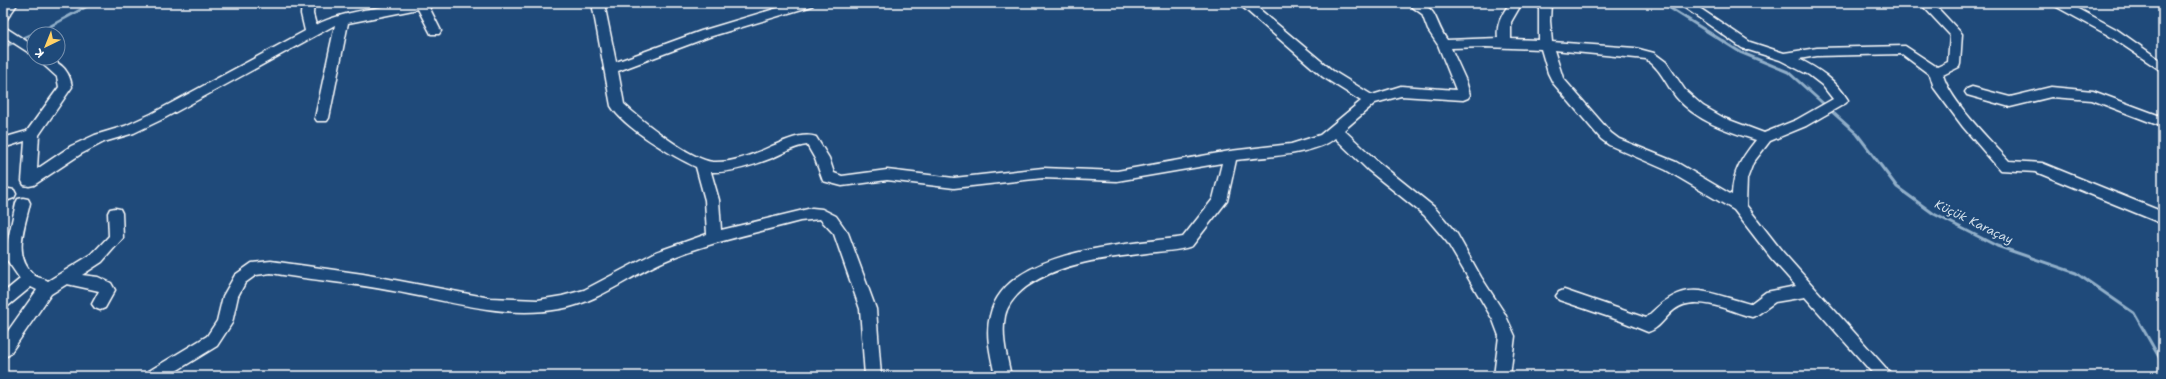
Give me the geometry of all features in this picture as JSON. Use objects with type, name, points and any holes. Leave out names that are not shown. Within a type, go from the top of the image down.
[{"type":"street","points":[[3,16],[12,3]]},
{"type":"street","points":[[308,3],[307,14],[312,32]]},
{"type":"street","points":[[598,3],[612,68],[618,106],[625,114],[664,142],[702,165],[713,167],[736,164],[771,153],[798,140],[811,140],[822,158],[828,178],[842,181],[887,175],[954,183],[1043,173],[1117,176],[1230,156],[1291,148],[1325,139],[1370,100],[1401,91],[1463,95],[1462,85],[1446,56],[1444,44],[1434,30],[1427,12],[1413,3]]},
{"type":"street","points":[[612,68],[705,34],[808,3]]},
{"type":"street","points":[[1244,3],[1328,74],[1370,100]]},
{"type":"street","points":[[1506,44],[1502,32],[1504,21],[1516,3]]},
{"type":"street","points":[[1545,3],[1542,15],[1546,45],[1557,79],[1606,136],[1614,142],[1671,166],[1740,206],[1776,254],[1885,376]]},
{"type":"street","points":[[1684,3],[1746,45],[1784,57],[1814,72],[1827,82],[1841,100],[1801,123],[1765,138],[1747,161],[1740,179],[1740,206]]},
{"type":"street","points":[[1926,3],[1956,34],[1954,64],[1936,73]]},
{"type":"street","points":[[2059,3],[2112,32],[2163,68]]},
{"type":"street","points":[[53,66],[60,71],[65,78],[66,87],[32,134],[29,181],[76,150],[100,138],[130,130],[156,117],[331,22],[425,4],[435,31]]},
{"type":"street","points":[[322,118],[342,20]]},
{"type":"street","points":[[5,31],[26,47]]},
{"type":"street","points":[[1444,44],[1463,42],[1546,45],[1648,55],[1666,67],[1680,92],[1695,108],[1724,124],[1765,138]]},
{"type":"street","points":[[1784,57],[1817,52],[1905,50],[1936,73],[1939,85],[1968,124],[2005,166],[2037,167],[2163,218]]},
{"type":"street","points":[[1972,92],[2010,102],[2051,92],[2093,96],[2163,122]]},
{"type":"street","points":[[1336,131],[1373,166],[1429,211],[1452,238],[1476,281],[1500,318],[1507,336],[1502,376]]},
{"type":"street","points":[[3,143],[32,134]]},
{"type":"street","points":[[1003,376],[995,335],[1000,308],[1008,294],[1030,277],[1064,261],[1088,255],[1160,248],[1187,242],[1220,201],[1230,156]]},
{"type":"street","points":[[702,165],[710,186],[715,209],[714,237]]},
{"type":"street","points":[[23,203],[14,244],[14,260],[29,280],[41,284],[46,290]]},
{"type":"street","points":[[3,350],[46,290],[98,258],[116,238],[115,213]]},
{"type":"street","points":[[155,376],[212,341],[224,323],[230,296],[240,279],[252,269],[271,267],[393,285],[468,302],[517,308],[558,303],[588,295],[645,263],[714,237],[805,215],[822,214],[834,222],[841,233],[868,309],[873,376]]},
{"type":"street","points":[[65,278],[98,283],[106,286],[107,290],[100,304]]},
{"type":"street","points":[[3,302],[29,280]]},
{"type":"street","points":[[1564,296],[1626,316],[1648,326],[1662,312],[1682,297],[1700,297],[1752,311],[1771,296],[1809,290]]},
{"type":"waterway","points":[[3,47],[47,28],[93,3]]},
{"type":"waterway","name":"Küçük Karaçay","points":[[1662,3],[1740,52],[1788,72],[1826,106]]},
{"type":"waterway","name":"Küçük Karaçay","points":[[1830,110],[1857,134],[1897,187],[1934,214],[1997,246],[2076,273],[2134,313],[2163,364]]},
{"type":"waterway","name":"Küçük Karaçay","points":[[2162,376],[2163,370]]}]
